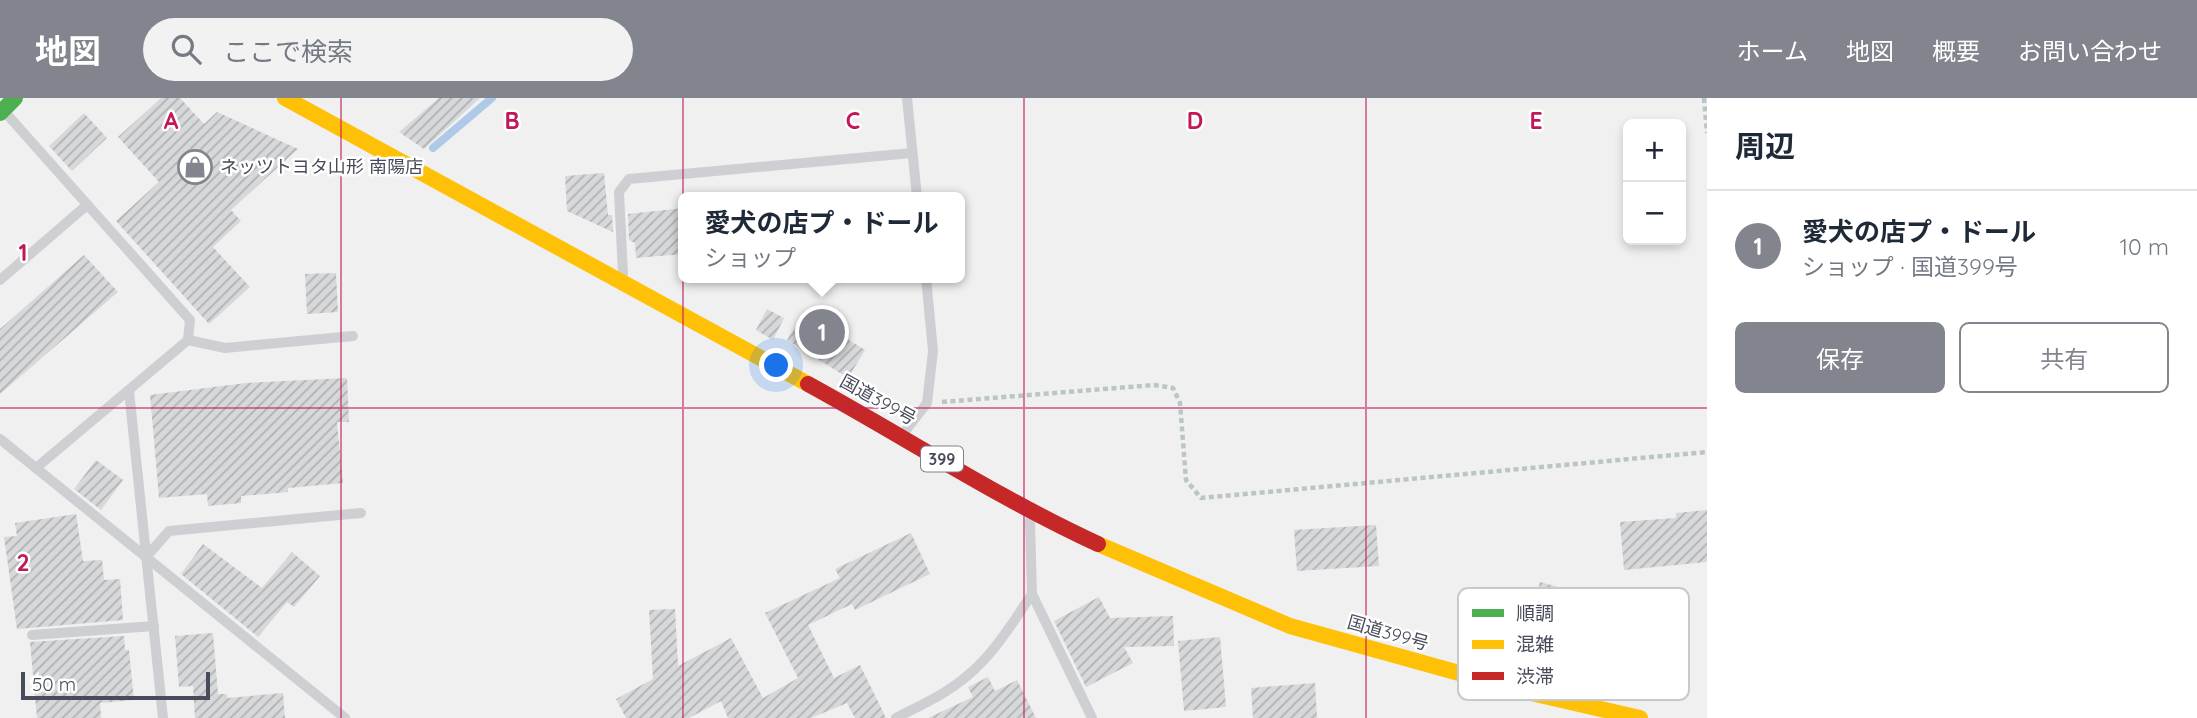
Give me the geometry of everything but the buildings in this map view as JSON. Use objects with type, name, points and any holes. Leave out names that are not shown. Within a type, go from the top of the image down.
[{"type":"highway","name":"国道399号","points":[[285,98],[902,435],[1030,512],[1290,626],[1458,673]]},
{"type":"highway","name":"国道399号","points":[[1562,700],[1640,718]]},
{"type":"lane","points":[[907,98],[916,192]]},
{"type":"lane","points":[[6,107],[87,205],[190,320],[188,340],[36,468]]},
{"type":"lane","points":[[624,284],[619,192],[629,179],[912,153]]},
{"type":"lane","points":[[0,280],[87,205]]},
{"type":"lane","points":[[902,435],[927,403],[933,351],[926,283]]},
{"type":"lane","points":[[188,340],[225,348],[353,336]]},
{"type":"lane","points":[[129,391],[163,718]]},
{"type":"lane","points":[[0,439],[147,555],[345,718]]},
{"type":"lane","points":[[1030,512],[1032,594],[1092,718]]},
{"type":"lane","points":[[147,555],[169,531],[361,513]]},
{"type":"lane","points":[[896,718],[940,696],[969,675],[997,643],[1032,594]]},
{"type":"lane","points":[[32,635],[154,626]]},
{"type":"lane","points":[[327,704],[328,718]]},
{"type":"path","points":[[1704,98],[1707,132]]},
{"type":"path","points":[[927,403],[1154,385],[1173,388],[1180,403],[1186,480],[1201,498],[1707,452]]},
{"type":"waterway","points":[[433,148],[492,98]]},
{"type":"traffic: fast","points":[[0,113],[15,98]]},
{"type":"traffic: slow","points":[[285,98],[808,384]]},
{"type":"traffic: slow","points":[[1098,544],[1290,626],[1458,673]]},
{"type":"traffic: slow","points":[[1562,700],[1640,718]]},
{"type":"traffic: jam","points":[[808,384],[988,487],[1098,544]]},
{"type":"place","name":"ネッツトヨタ山形 南陽店","points":[[195,167]]},
{"type":"place","name":"愛犬の店プ・ドール","points":[[822,332]]}]
